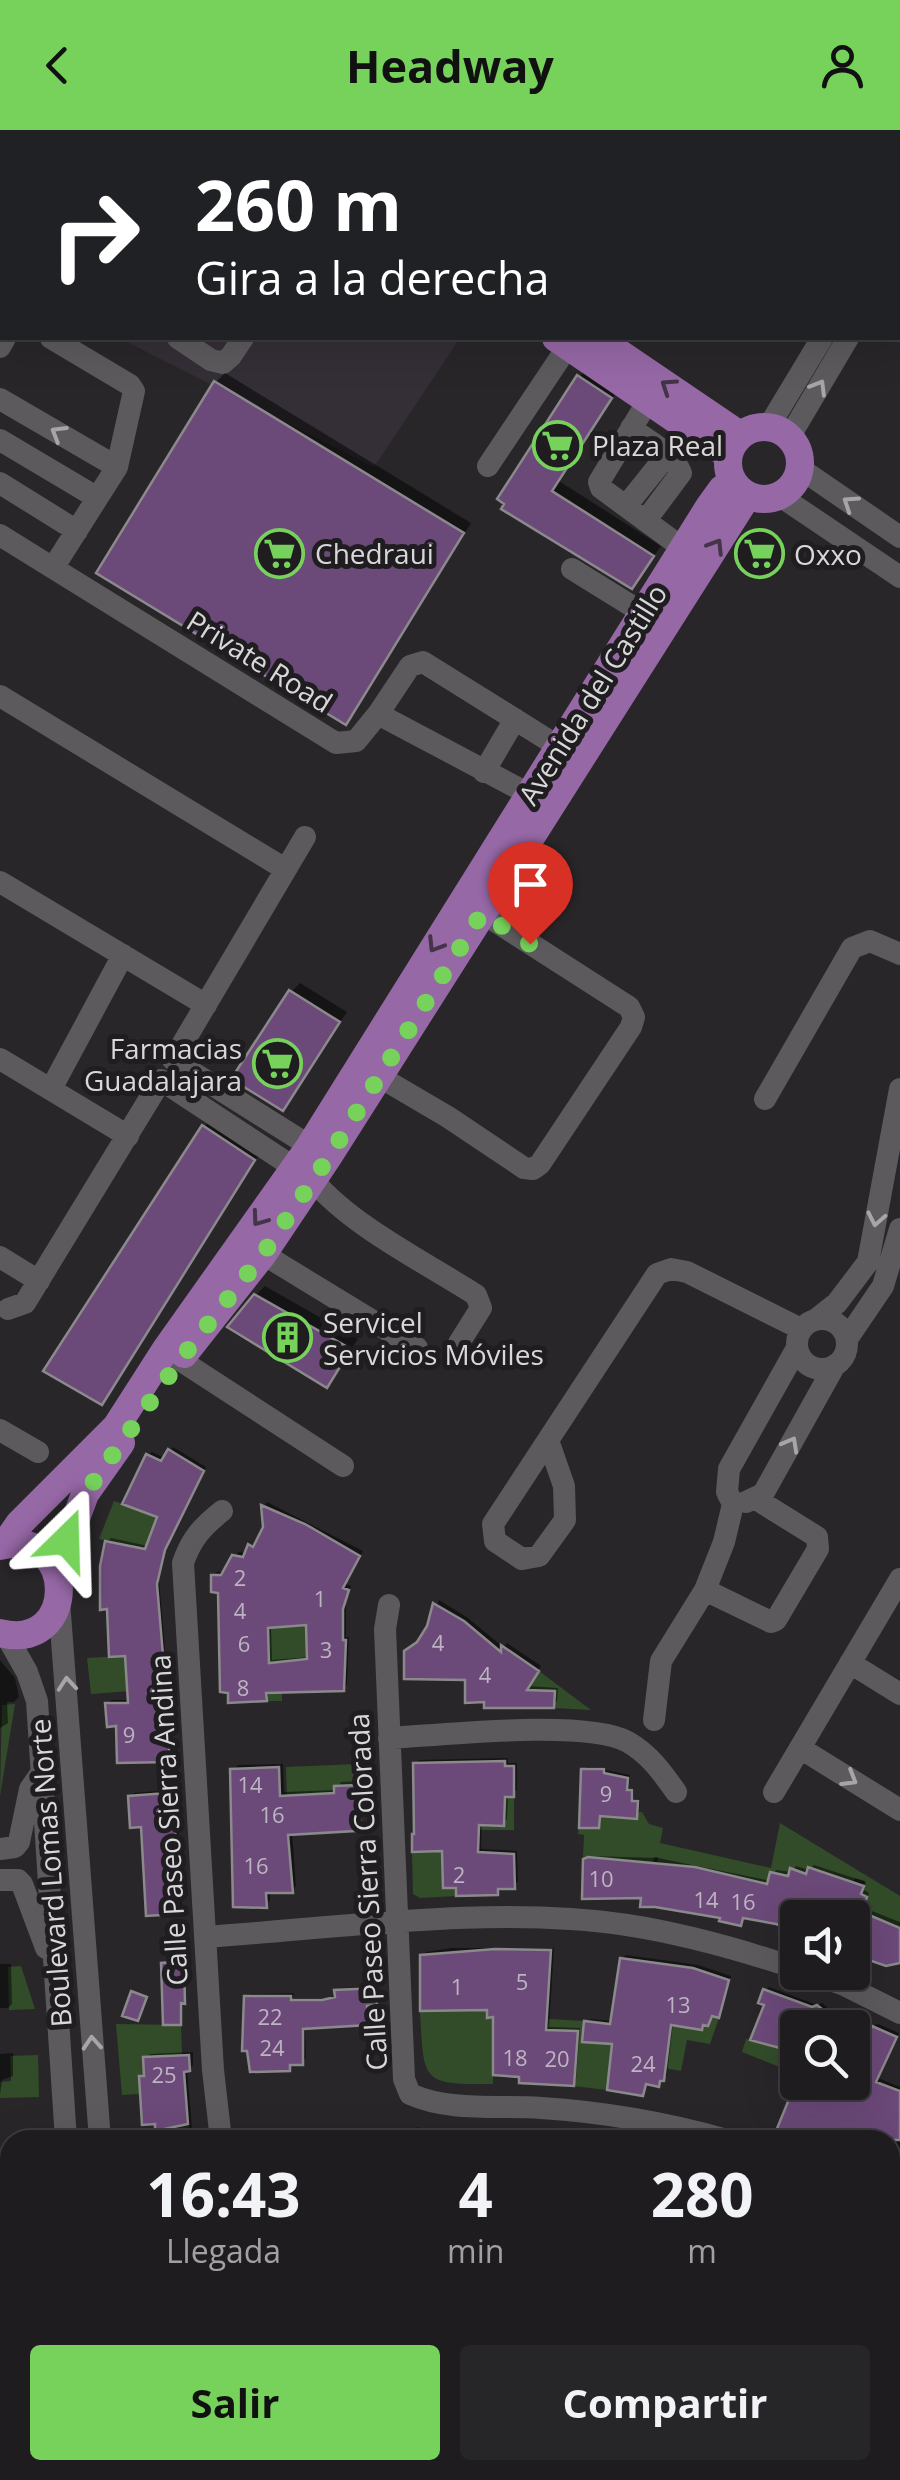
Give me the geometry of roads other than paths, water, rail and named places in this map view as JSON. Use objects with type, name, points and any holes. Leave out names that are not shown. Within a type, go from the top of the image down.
[{"type":"main road","points":[[598,340],[769,499],[780,496],[794,484],[801,469],[797,446],[779,431],[754,428],[737,467]]},
{"type":"main road","points":[[562,342],[737,467]]},
{"type":"main road","name":"Avenida del Castillo","points":[[569,753],[642,614],[737,467]]},
{"type":"main road","name":"Avenida del Castillo","points":[[3,1545],[18,1524],[108,1437],[312,1163],[569,753],[737,467]]},
{"type":"main road","name":"Avenida del Castillo","points":[[56,1570],[85,1494],[173,1354],[263,1254],[312,1163]]},
{"type":"main road","points":[[3,1545],[36,1548],[56,1570],[60,1586],[59,1601],[45,1624],[33,1632],[3,1634]]},
{"type":"street","points":[[53,568],[116,468],[134,392],[130,385],[54,340]]},
{"type":"street","points":[[181,340],[211,360],[223,363],[242,340]]},
{"type":"street","points":[[779,431],[821,340]]},
{"type":"street","points":[[779,431],[847,340]]},
{"type":"street","points":[[488,466],[562,342]]},
{"type":"street","points":[[0,399],[116,468]]},
{"type":"street","points":[[648,402],[598,482],[684,548]]},
{"type":"street","points":[[631,428],[667,455],[681,473],[646,520]]},
{"type":"street","points":[[0,440],[96,497]]},
{"type":"street","points":[[626,506],[667,455]]},
{"type":"street","points":[[801,469],[895,533],[872,558]]},
{"type":"street","points":[[678,482],[709,508]]},
{"type":"street","points":[[0,483],[77,531]]},
{"type":"street","points":[[780,496],[900,576]]},
{"type":"street","name":"Private Road","points":[[0,535],[336,743],[356,740],[410,666],[423,662],[515,718]]},
{"type":"street","points":[[572,569],[642,614]]},
{"type":"street","points":[[0,696],[286,869]]},
{"type":"street","points":[[378,714],[540,800]]},
{"type":"street","points":[[484,772],[515,718],[569,753]]},
{"type":"street","points":[[8,1310],[25,1303],[39,1281],[305,837]]},
{"type":"street","points":[[0,882],[206,1005]]},
{"type":"street","points":[[370,1071],[524,1168],[534,1169],[631,1027],[634,1017],[629,1007],[472,907]]},
{"type":"street","points":[[765,1100],[852,948],[870,941],[900,954]]},
{"type":"street","points":[[51,1089],[123,956]]},
{"type":"street","points":[[0,1059],[128,1136]]},
{"type":"street","points":[[167,1070],[312,1163],[326,1195],[480,1299],[481,1308],[459,1342]]},
{"type":"street","points":[[654,1720],[662,1661],[705,1590],[724,1542],[732,1504],[727,1492],[728,1469],[805,1332],[837,1303],[868,1262],[900,1089]]},
{"type":"street","points":[[847,1339],[883,1286],[900,1229]]},
{"type":"street","points":[[263,1254],[417,1348]]},
{"type":"street","points":[[0,1256],[39,1281]]},
{"type":"street","points":[[549,1443],[564,1486],[565,1520],[538,1556],[522,1559],[495,1541],[493,1524],[658,1274],[671,1269],[687,1272],[805,1332],[837,1323],[847,1339],[847,1350],[764,1494],[732,1504]]},
{"type":"street","points":[[805,1332],[807,1364],[816,1368],[835,1365]]},
{"type":"street","points":[[173,1354],[343,1466]]},
{"type":"street","points":[[0,1430],[38,1452]]},
{"type":"street","points":[[705,1590],[771,1622],[776,1620],[818,1549],[817,1537],[756,1499]]},
{"type":"street","name":"Calle Paseo Sierra Andina","points":[[219,2130],[183,1564],[200,1529],[222,1511]]},
{"type":"street","points":[[774,1792],[900,1580]]},
{"type":"street","name":"Boulevard Lomas Norte","points":[[59,1601],[99,2130]]},
{"type":"street","name":"Calle Paseo Sierra Colorada","points":[[388,1605],[385,1629],[395,1924],[404,2079],[410,2094],[447,2104],[544,2108],[628,2118],[682,2130]]},
{"type":"street","name":"Boulevard Lomas Norte","points":[[3,1634],[35,1689],[65,2130]]},
{"type":"street","points":[[850,1664],[900,1694]]},
{"type":"street","points":[[389,1738],[560,1730],[596,1733],[626,1740],[653,1761],[676,1792]]},
{"type":"street","points":[[39,1738],[71,1736]]},
{"type":"street","points":[[800,1748],[900,1810]]},
{"type":"street","points":[[8,1848],[30,1789],[41,1772],[74,1770]]},
{"type":"street","points":[[9,1880],[55,1970]]},
{"type":"street","points":[[205,1937],[473,1919],[622,1924],[723,1946],[780,1963]]},
{"type":"street","points":[[854,1990],[900,2013]]},
{"type":"place","name":"Plaza Real","points":[[557,445]]},
{"type":"place","name":"Chedraui","points":[[280,553]]},
{"type":"place","name":"Oxxo","points":[[759,554]]},
{"type":"place","name":"Farmacias Guadalajara","points":[[277,1064]]},
{"type":"place","name":"Servicel Servicios Móviles","points":[[288,1338]]}]
